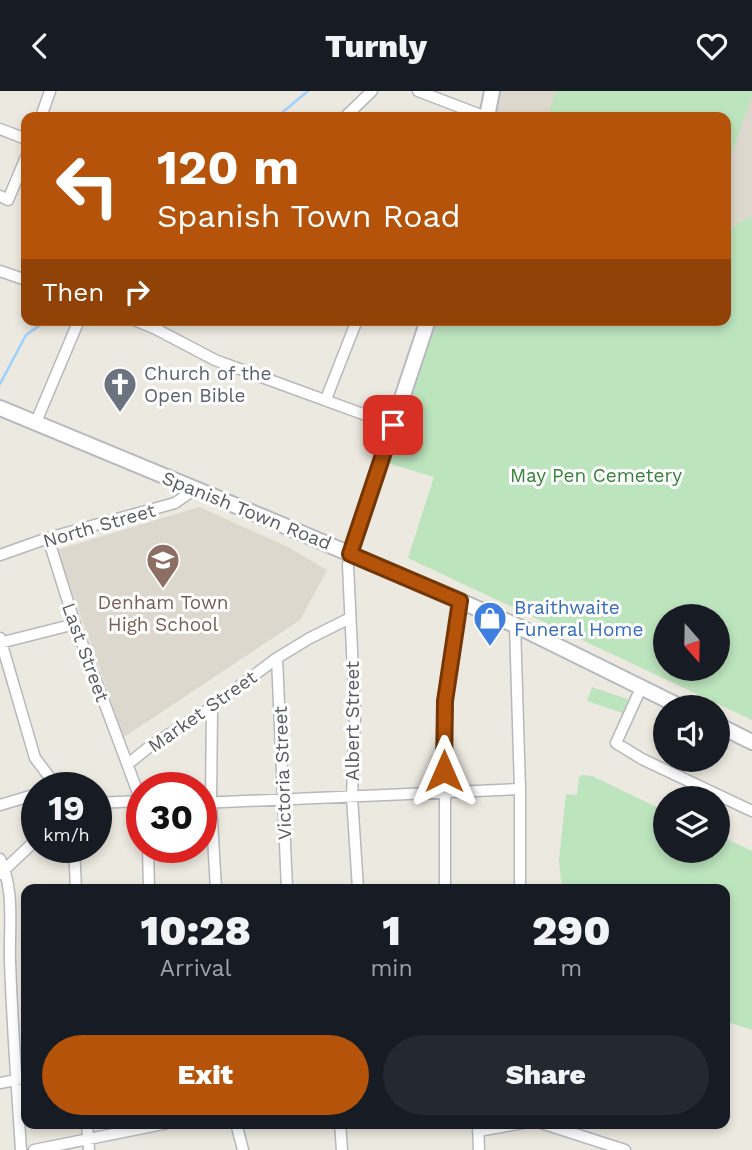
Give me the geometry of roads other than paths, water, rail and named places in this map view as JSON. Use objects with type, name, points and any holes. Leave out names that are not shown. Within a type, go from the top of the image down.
[{"type":"main road","points":[[487,112],[492,91]]},
{"type":"main road","points":[[350,554],[426,326]]},
{"type":"main road","name":"Spanish Town Road","points":[[0,408],[515,625],[656,695]]},
{"type":"main road","points":[[730,731],[752,742]]},
{"type":"street","points":[[43,112],[50,91]]},
{"type":"street","points":[[350,112],[372,91]]},
{"type":"street","points":[[418,91],[473,112]]},
{"type":"street","points":[[0,129],[21,137]]},
{"type":"street","points":[[4,198],[21,166]]},
{"type":"street","points":[[0,271],[21,278]]},
{"type":"street","points":[[36,422],[76,326]]},
{"type":"street","points":[[159,326],[215,359],[393,425]]},
{"type":"street","points":[[326,399],[355,326]]},
{"type":"street","name":"North Street","points":[[0,555],[48,538],[176,503],[195,489]]},
{"type":"street","name":"Last Street","points":[[48,538],[75,624],[128,764]]},
{"type":"street","name":"Albert Street","points":[[350,554],[348,565],[355,716],[352,797],[358,884]]},
{"type":"street","points":[[445,884],[445,701],[460,601]]},
{"type":"street","name":"Market Street","points":[[131,772],[128,764],[149,747],[212,707],[277,658],[350,618]]},
{"type":"street","points":[[46,772],[35,758],[0,641],[75,624]]},
{"type":"street","points":[[515,625],[520,884]]},
{"type":"street","name":"Victoria Street","points":[[277,658],[287,884]]},
{"type":"street","points":[[641,688],[616,743],[642,759],[752,811]]},
{"type":"street","points":[[208,772],[212,707]]},
{"type":"street","points":[[217,803],[520,789]]},
{"type":"street","points":[[0,804],[21,798]]},
{"type":"street","points":[[3,872],[21,855]]},
{"type":"street","points":[[0,859],[10,897],[10,960],[21,1069]]},
{"type":"street","points":[[75,863],[76,884]]},
{"type":"street","points":[[148,863],[149,884]]},
{"type":"street","points":[[213,863],[215,884]]},
{"type":"street","points":[[0,1083],[21,1079]]},
{"type":"street","points":[[21,1129],[21,1150]]},
{"type":"street","points":[[34,1150],[89,1145],[146,1129]]},
{"type":"street","points":[[238,1129],[243,1150]]},
{"type":"street","points":[[340,1129],[342,1150]]},
{"type":"street","points":[[478,1129],[480,1150]]},
{"type":"street","points":[[560,1129],[625,1150]]},
{"type":"waterway","points":[[283,112],[308,91]]},
{"type":"waterway","points":[[0,384],[26,335],[39,326]]},
{"type":"place","name":"Church of the Open Bible","points":[[120,414]]},
{"type":"place","name":"Denham Town High School","points":[[163,590]]},
{"type":"place","name":"Braithwaite Funeral Home","points":[[490,648]]},
{"type":"park label","name":"May Pen Cemetery","points":[[596,475]]}]
